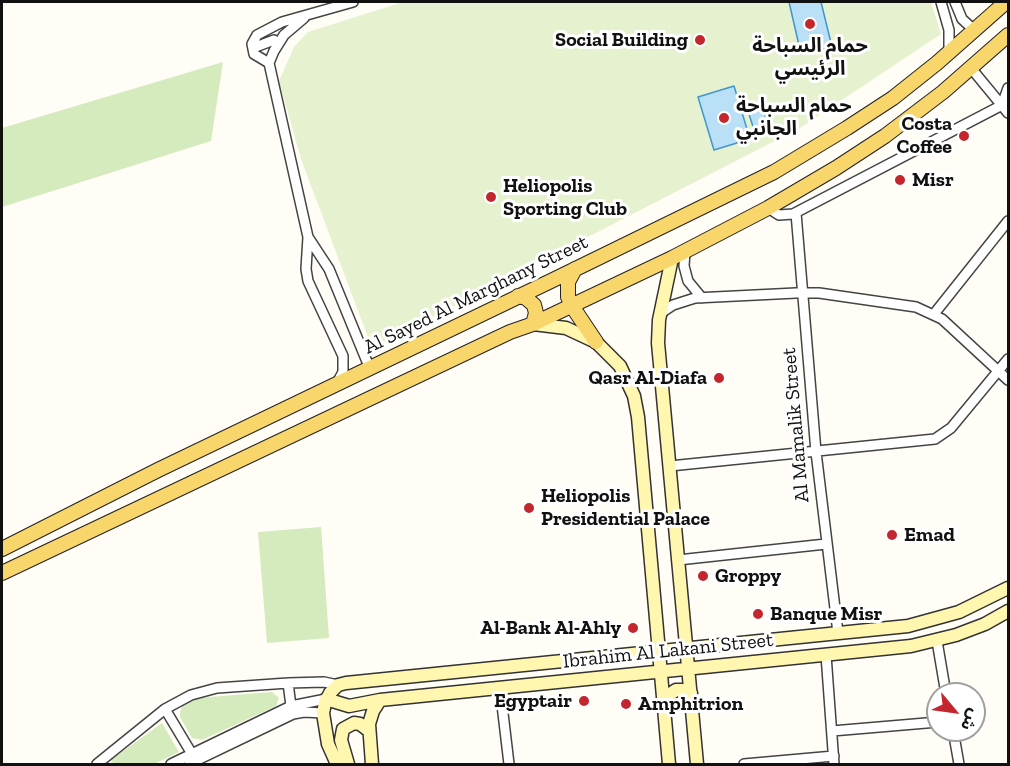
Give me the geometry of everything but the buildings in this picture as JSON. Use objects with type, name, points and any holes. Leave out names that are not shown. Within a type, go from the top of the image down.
[{"type":"main road","name":"Al Sayed Al Marghany Street","points":[[2,549],[158,470],[774,172],[886,102],[949,53],[1006,2]]},
{"type":"main road","points":[[2,573],[510,332],[572,306],[679,255],[768,208],[874,143],[921,109],[1008,35]]},
{"type":"main road","points":[[679,255],[661,313],[658,343],[697,765]]},
{"type":"main road","points":[[575,269],[567,287],[572,306],[596,342],[612,356],[624,373],[636,404],[669,765]]},
{"type":"main road","points":[[518,296],[529,300],[534,305],[536,313],[533,324]]},
{"type":"main road","points":[[533,324],[550,324],[566,328],[596,342]]},
{"type":"main road","name":"Ibrahim Al Lakani Street","points":[[344,684],[908,627],[968,609],[1008,588]]},
{"type":"main road","name":"Ibrahim Al Lakani Street","points":[[326,699],[349,706],[380,700],[911,646],[937,641],[976,628],[1008,611]]},
{"type":"main road","points":[[337,765],[328,744],[323,712],[330,693],[344,684],[349,706]]},
{"type":"main road","points":[[663,699],[676,690],[686,690],[691,693]]},
{"type":"main road","points":[[372,765],[368,730],[371,714],[380,700]]},
{"type":"main road","points":[[348,765],[341,740],[343,729],[354,723],[368,730]]},
{"type":"street","points":[[269,63],[257,57],[253,48],[253,39],[267,28],[353,2]]},
{"type":"street","points":[[941,2],[949,30],[949,53]]},
{"type":"street","points":[[955,2],[962,19],[974,30]]},
{"type":"street","points":[[309,15],[288,30],[276,43],[269,63],[308,237],[306,269],[309,287],[343,356],[342,372],[335,386]]},
{"type":"street","points":[[267,28],[276,43]]},
{"type":"street","points":[[253,48],[276,43]]},
{"type":"street","points":[[970,68],[1005,103]]},
{"type":"street","points":[[1008,88],[1005,103],[1008,113]]},
{"type":"street","points":[[768,208],[783,216],[796,213],[1005,103]]},
{"type":"street","name":"Al Mamalik Street","points":[[796,213],[816,452],[838,633]]},
{"type":"street","points":[[934,314],[1008,221]]},
{"type":"street","points":[[308,237],[329,269],[370,369]]},
{"type":"street","points":[[679,255],[688,281],[702,298]]},
{"type":"street","points":[[661,313],[680,302],[702,298],[803,292],[916,307],[946,322],[1008,380]]},
{"type":"street","points":[[670,466],[929,440],[941,436],[951,428],[1008,359]]},
{"type":"street","points":[[678,560],[826,544]]},
{"type":"street","points":[[937,641],[944,682]]},
{"type":"street","points":[[744,765],[834,760],[826,655]]},
{"type":"street","points":[[288,683],[291,706]]},
{"type":"street","name":"Ibrahim Al Lakani Street","points":[[102,763],[165,708],[191,695],[211,689],[288,683],[344,684]]},
{"type":"street","points":[[500,688],[509,765]]},
{"type":"street","name":"Ibrahim Al Lakani Street","points":[[171,765],[291,706],[326,699]]},
{"type":"street","points":[[165,708],[192,754]]},
{"type":"street","points":[[189,765],[293,714],[323,712]]},
{"type":"street","points":[[832,731],[926,723]]},
{"type":"street","points":[[955,742],[958,765]]},
{"type":"green space","name":"Heliopolis Sporting Club","points":[[403,2],[931,2],[941,34],[800,128],[372,348],[301,159],[279,81],[294,47],[308,32]]},
{"type":"green space","points":[[223,62],[211,141],[2,207],[2,128]]},
{"type":"green space","points":[[321,527],[329,638],[267,643],[258,532]]},
{"type":"green space","points":[[272,692],[279,698],[276,706],[202,740],[192,738],[180,717],[183,704],[197,698]]},
{"type":"green space","points":[[162,723],[179,752],[154,764],[114,764],[111,760]]},
{"type":"water","name":"حمام السباحة الرئيسي","points":[[789,2],[821,2],[832,47],[801,54]]},
{"type":"water","name":"حمام السباحة الجانبي","points":[[734,86],[750,139],[714,150],[698,97]]},
{"type":"water","points":[[761,103],[770,130],[756,136],[747,108]]},
{"type":"place","name":"حمام السباحة الرئيسي","points":[[810,24]]},
{"type":"place","name":"Social Building","points":[[700,40]]},
{"type":"place","name":"حمام السباحة الجانبي","points":[[724,118]]},
{"type":"place","name":"Costa Coffee","points":[[964,136]]},
{"type":"place","name":"Misr","points":[[900,180]]},
{"type":"place","name":"Heliopolis Sporting Club","points":[[491,197]]},
{"type":"place","name":"Qasr Al-Diafa","points":[[719,378]]},
{"type":"place","name":"Heliopolis Presidential Palace","points":[[529,508]]},
{"type":"place","name":"Emad","points":[[892,535]]},
{"type":"place","name":"Groppy","points":[[703,576]]},
{"type":"place","name":"Banque Misr","points":[[758,614]]},
{"type":"place","name":"Al-Bank Al-Ahly","points":[[633,628]]},
{"type":"place","name":"Egyptair","points":[[584,701]]},
{"type":"place","name":"Amphitrion","points":[[626,704]]}]
